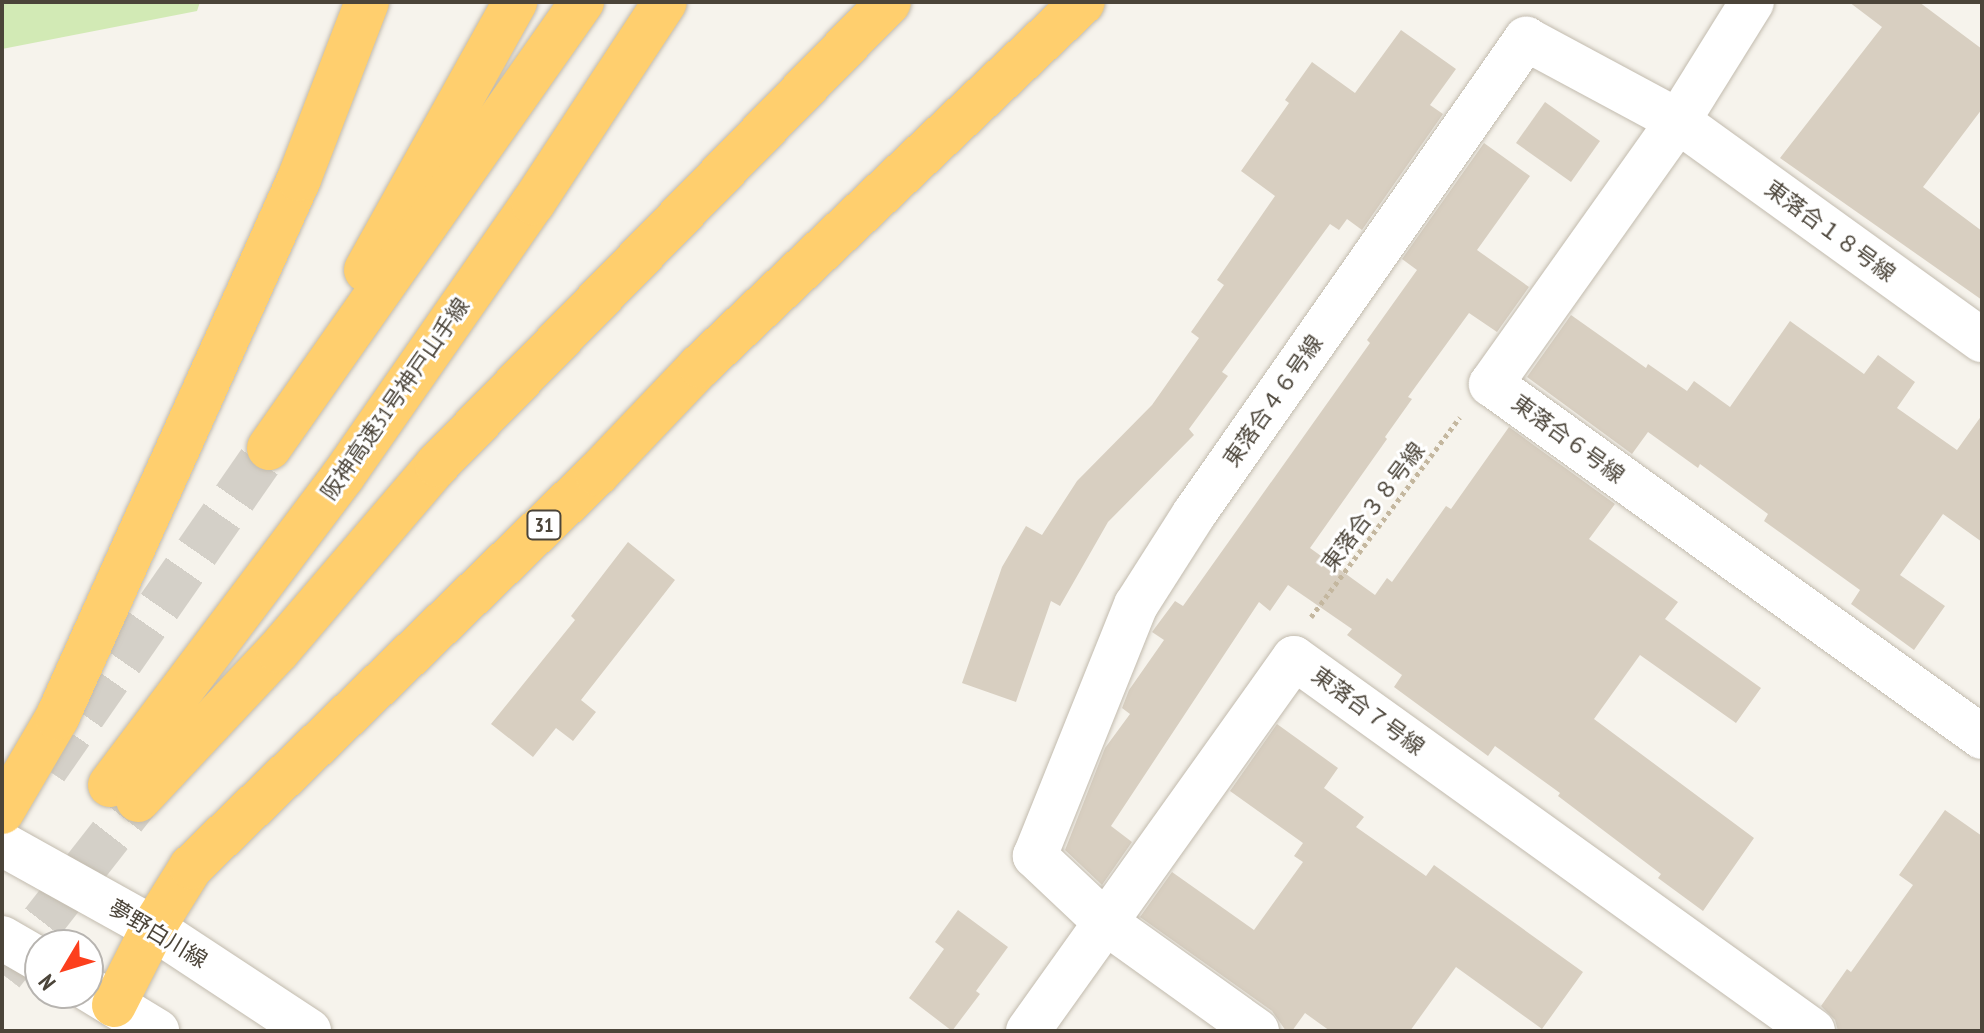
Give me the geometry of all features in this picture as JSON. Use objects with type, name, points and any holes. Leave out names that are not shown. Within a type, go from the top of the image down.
[{"type":"highway","points":[[2,812],[57,718],[299,179],[367,2]]},
{"type":"highway","points":[[515,2],[464,88],[269,448],[582,2]]},
{"type":"highway","name":"阪神高速31号神戸山手線","points":[[665,2],[533,203],[124,792],[278,651],[437,465],[889,2]]},
{"type":"highway","name":"31","points":[[1008,72],[1054,2]]},
{"type":"highway","name":"31","points":[[104,993],[153,928],[191,867],[597,474],[700,366],[1083,2]]},
{"type":"street","name":"東落合６号線","points":[[1752,2],[1678,121],[1491,384],[1982,737]]},
{"type":"street","name":"東落合４６号線","points":[[1106,923],[1035,856],[1136,605],[1194,514],[1526,39],[1678,121]]},
{"type":"street","name":"東落合１８号線","points":[[1678,121],[1982,340]]},
{"type":"street","name":"東落合７号線","points":[[1028,1031],[1294,658],[1813,1031]]},
{"type":"street","name":"夢野白川線","points":[[2,844],[153,928],[309,1031]]},
{"type":"street","points":[[1106,923],[1257,1031]]},
{"type":"street","points":[[2,938],[24,951]]},
{"type":"street","points":[[104,999],[157,1031]]},
{"type":"path","name":"東落合３８号線","points":[[1294,658],[1306,623],[1472,401],[1491,384]]},
{"type":"green space","points":[[2,2],[200,2],[197,11],[2,49]]},
{"type":"building","points":[[1849,2],[1919,2],[1982,49],[1982,109],[1923,187],[1982,231],[1982,300],[1780,158],[1882,27]]},
{"type":"building","points":[[1401,30],[1456,69],[1430,105],[1443,114],[1362,230],[1347,219],[1339,230],[1330,224],[1222,372],[1228,376],[1189,429],[1194,435],[1108,522],[1060,606],[1051,601],[1016,702],[962,683],[1002,567],[1026,526],[1042,535],[1077,481],[1152,405],[1199,338],[1191,332],[1224,285],[1217,280],[1275,196],[1241,171],[1289,103],[1285,100],[1312,62],[1355,93]]},
{"type":"building","points":[[1545,102],[1600,141],[1571,182],[1516,143]]},
{"type":"building","points":[[1484,143],[1530,176],[1477,250],[1529,287],[1497,332],[1469,313],[1408,397],[1412,399],[1385,437],[1387,439],[1310,548],[1375,595],[1387,578],[1392,582],[1446,506],[1451,509],[1509,427],[1615,504],[1589,539],[1678,602],[1665,619],[1761,688],[1736,723],[1640,655],[1594,719],[1754,838],[1703,911],[1658,878],[1661,874],[1558,796],[1560,793],[1495,746],[1488,756],[1394,687],[1402,675],[1347,635],[1352,629],[1288,585],[1270,611],[1259,602],[1111,826],[1132,842],[1102,885],[1065,850],[1105,748],[1130,714],[1122,708],[1129,690],[1164,640],[1152,632],[1175,601],[1183,606],[1370,343],[1367,340],[1417,270],[1402,259]]},
{"type":"building","points":[[1571,315],[1646,368],[1648,364],[1687,391],[1694,381],[1730,407],[1790,321],[1864,374],[1878,355],[1915,382],[1897,408],[1957,450],[1982,415],[1982,542],[1943,514],[1900,575],[1945,606],[1914,650],[1851,604],[1860,590],[1764,521],[1768,514],[1700,464],[1698,468],[1648,432],[1632,454],[1527,377]]},
{"type":"building","points":[[628,542],[675,580],[581,700],[596,712],[573,741],[556,728],[533,757],[491,724],[575,620],[571,616]]},
{"type":"building","points":[[1277,724],[1338,768],[1324,788],[1364,817],[1356,827],[1426,876],[1434,865],[1583,972],[1542,1029],[1456,967],[1410,1031],[1330,1031],[1305,1013],[1292,1031],[1286,1031],[1272,1011],[1140,917],[1172,872],[1254,930],[1303,862],[1294,856],[1303,843],[1230,791]]},
{"type":"building","points":[[1945,810],[1982,836],[1982,1031],[1838,1031],[1835,1020],[1821,1006],[1847,969],[1851,972],[1913,885],[1899,875]]},
{"type":"building","points":[[958,910],[1008,947],[976,991],[980,994],[952,1031],[909,998],[944,949],[935,942]]},
{"type":"tunnel","points":[[46,769],[269,448]]},
{"type":"tunnel","points":[[2,974],[138,800]]}]
